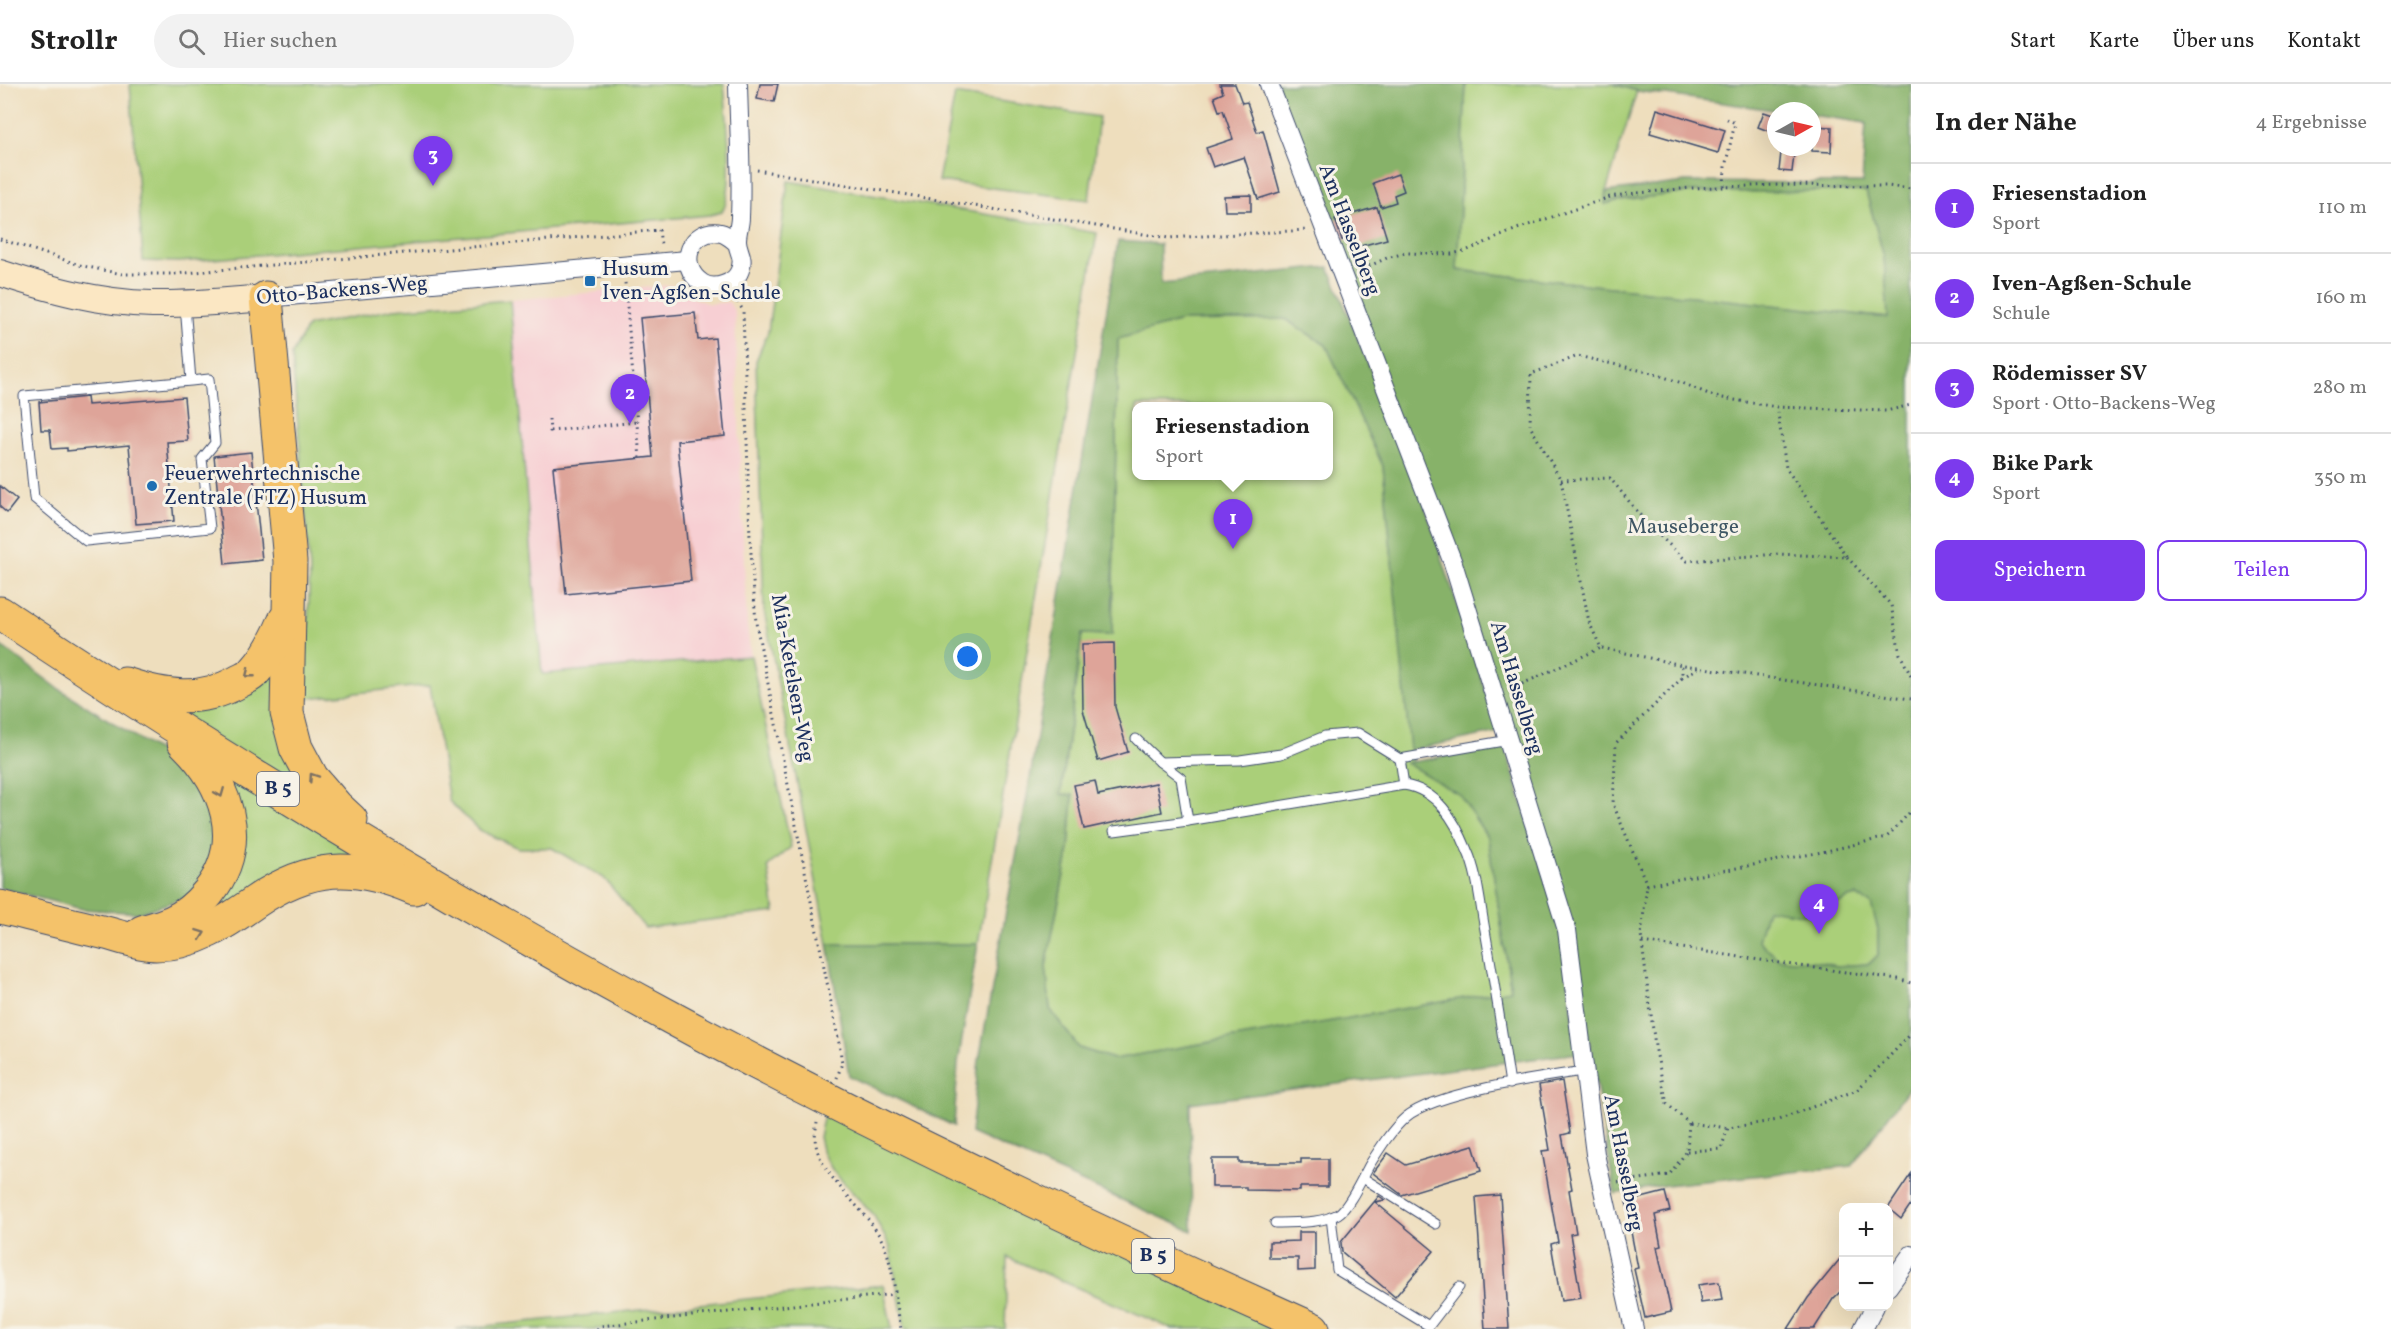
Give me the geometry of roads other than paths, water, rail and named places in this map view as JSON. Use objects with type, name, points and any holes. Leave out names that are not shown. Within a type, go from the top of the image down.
[{"type":"highway","points":[[266,297],[290,561],[287,713],[296,748],[312,778],[336,806],[398,862]]},
{"type":"highway","points":[[89,672],[156,694],[194,697],[224,689],[253,674],[276,642],[290,607]]},
{"type":"highway","name":"B 5","points":[[0,613],[157,716],[516,933],[673,1018],[917,1144],[1313,1329]]},
{"type":"highway","points":[[123,938],[174,922],[197,905],[214,885],[228,856],[230,821],[220,790],[201,759],[157,716]]},
{"type":"highway","points":[[0,907],[155,944],[198,936],[228,922],[257,900],[298,879],[332,870],[360,871],[393,879],[516,933]]},
{"type":"street","points":[[736,242],[740,219],[738,84]]},
{"type":"street","name":"Am Hasselberg","points":[[1269,84],[1446,542],[1567,930],[1595,1154],[1634,1329]]},
{"type":"street","points":[[706,233],[722,233],[736,242],[742,255],[740,272],[727,285],[708,287],[693,277],[687,260],[691,246],[706,233]]},
{"type":"street","name":"Otto-Backens-Weg","points":[[0,273],[53,290],[100,299],[149,304],[185,304],[687,260]]},
{"type":"street","points":[[1893,1280],[1911,1255]]},
{"type":"street","points":[[1863,1329],[1872,1311]]},
{"type":"lane","points":[[185,304],[191,381]]},
{"type":"lane","points":[[209,379],[215,443],[202,459],[210,528],[86,541],[34,498],[24,396],[191,381],[209,379]]},
{"type":"lane","points":[[1160,762],[1240,760],[1281,754],[1325,736],[1358,733],[1400,759],[1509,740]]},
{"type":"lane","points":[[1136,739],[1181,778],[1188,821]]},
{"type":"lane","points":[[1400,759],[1404,784]]},
{"type":"lane","points":[[1114,831],[1188,821],[1404,784],[1418,787],[1445,808],[1469,852],[1510,1084]]},
{"type":"lane","points":[[1275,1223],[1306,1222],[1341,1213],[1388,1137],[1417,1110],[1449,1098],[1583,1071]]},
{"type":"lane","points":[[1363,1178],[1436,1224]]},
{"type":"lane","points":[[1331,1217],[1337,1270],[1429,1326],[1459,1287]]},
{"type":"place","name":"Rödemisser SV","points":[[433,186]]},
{"type":"place","name":"Husum Iven-Agßen-Schule","points":[[590,281]]},
{"type":"place","name":"Iven-Agßen-Schule","points":[[630,424]]},
{"type":"place","name":"Feuerwehrtechnische Zentrale (FTZ) Husum","points":[[152,486]]},
{"type":"place","name":"Friesenstadion","points":[[1233,549]]},
{"type":"place","name":"Bike Park","points":[[1819,934]]},
{"type":"park label","name":"Mauseberge","points":[[1683,527]]}]
